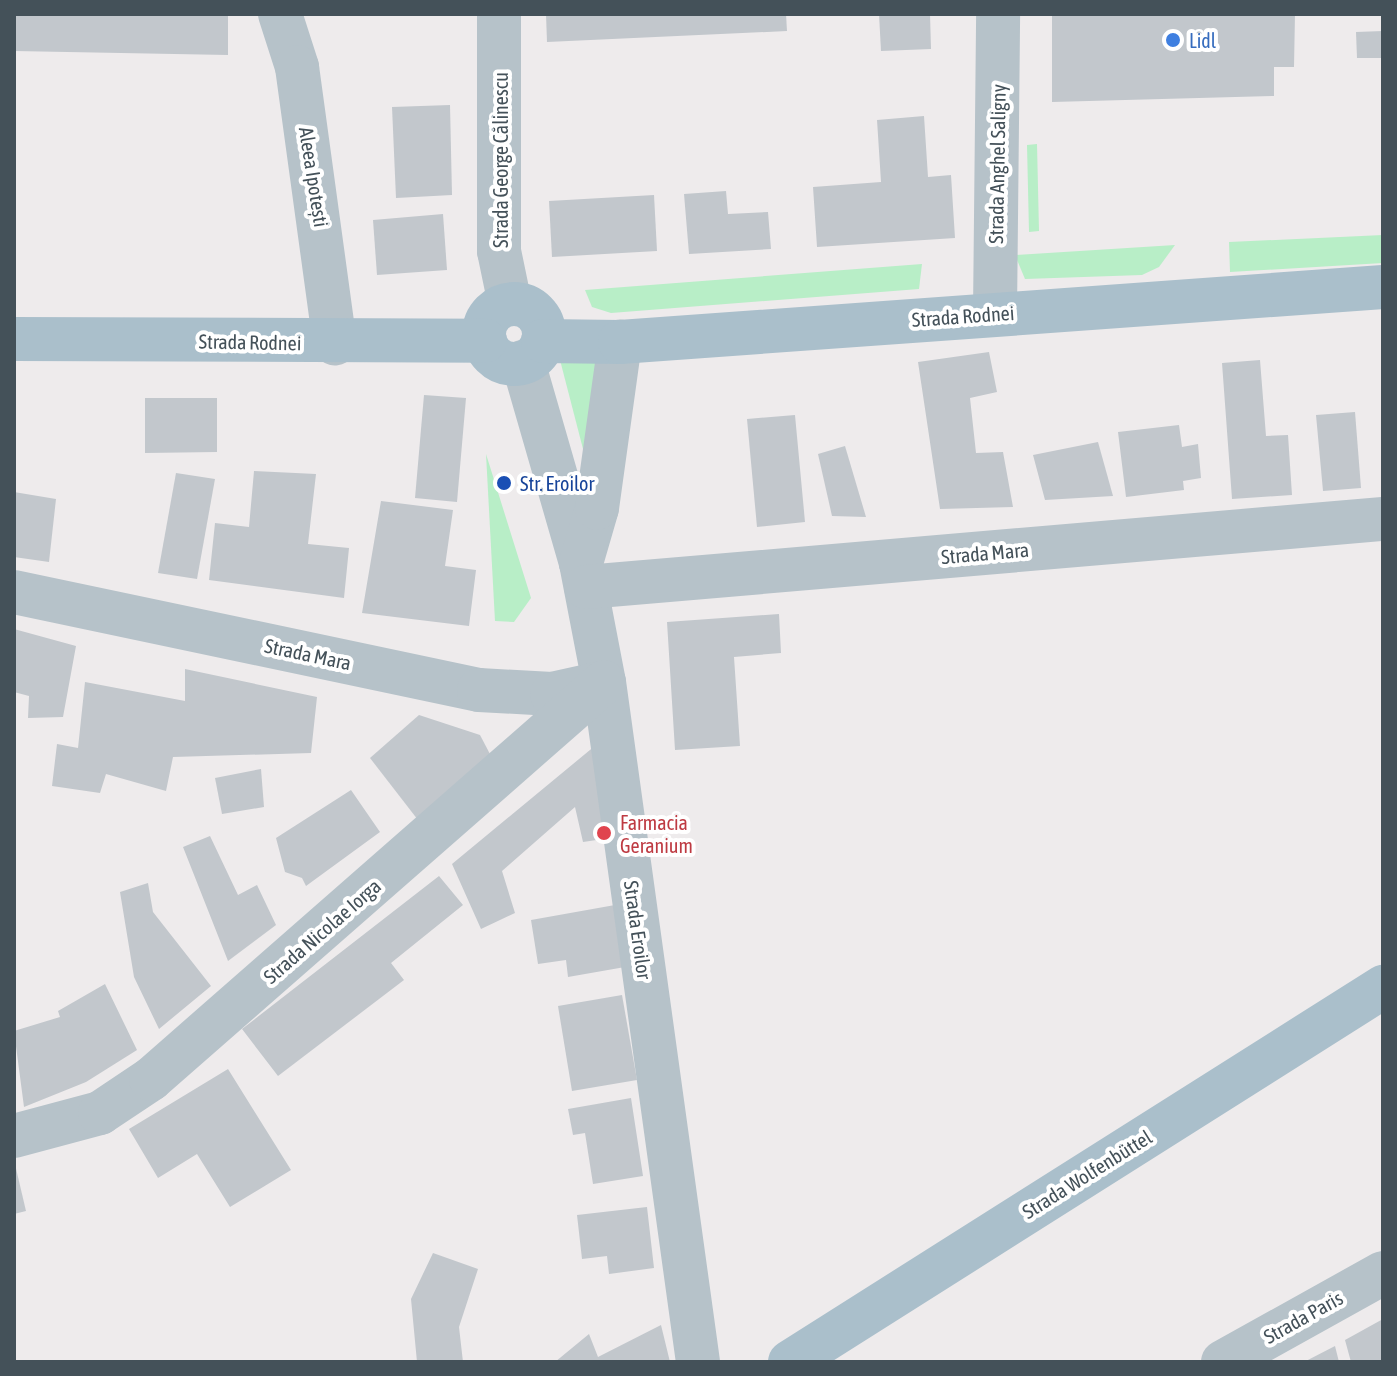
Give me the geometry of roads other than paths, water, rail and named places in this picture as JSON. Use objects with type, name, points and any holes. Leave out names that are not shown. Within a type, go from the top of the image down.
[{"type":"main road","name":"Strada Rodnei","points":[[14,339],[335,343],[485,341],[496,357],[620,342],[1383,287]]},
{"type":"main road","points":[[485,341],[492,314],[510,304],[536,314],[533,352]]},
{"type":"main road","name":"Strada Wolfenbüttel","points":[[790,1362],[1383,987]]},
{"type":"street","name":"Aleea Ipotești","points":[[280,14],[297,67],[335,343]]},
{"type":"street","name":"Strada George Călinescu","points":[[499,14],[499,251],[510,304]]},
{"type":"street","name":"Strada Anghel Saligny","points":[[995,313],[998,14]]},
{"type":"street","points":[[584,575],[597,508],[620,342]]},
{"type":"street","name":"Strada Eroilor","points":[[533,352],[584,575],[604,682],[698,1362]]},
{"type":"street","name":"Strada Mara","points":[[584,575],[1383,519]]},
{"type":"street","name":"Strada Mara","points":[[14,592],[479,690],[552,694],[604,682]]},
{"type":"street","name":"Strada Nicolae Iorga","points":[[14,1136],[100,1113],[151,1079],[604,682]]},
{"type":"street","name":"Strada Paris","points":[[1223,1362],[1383,1273]]},
{"type":"place","name":"Lidl","points":[[1173,40]]},
{"type":"place","name":"Str. Eroilor","points":[[504,483]]},
{"type":"place","name":"Farmacia Geranium","points":[[604,833]]}]
